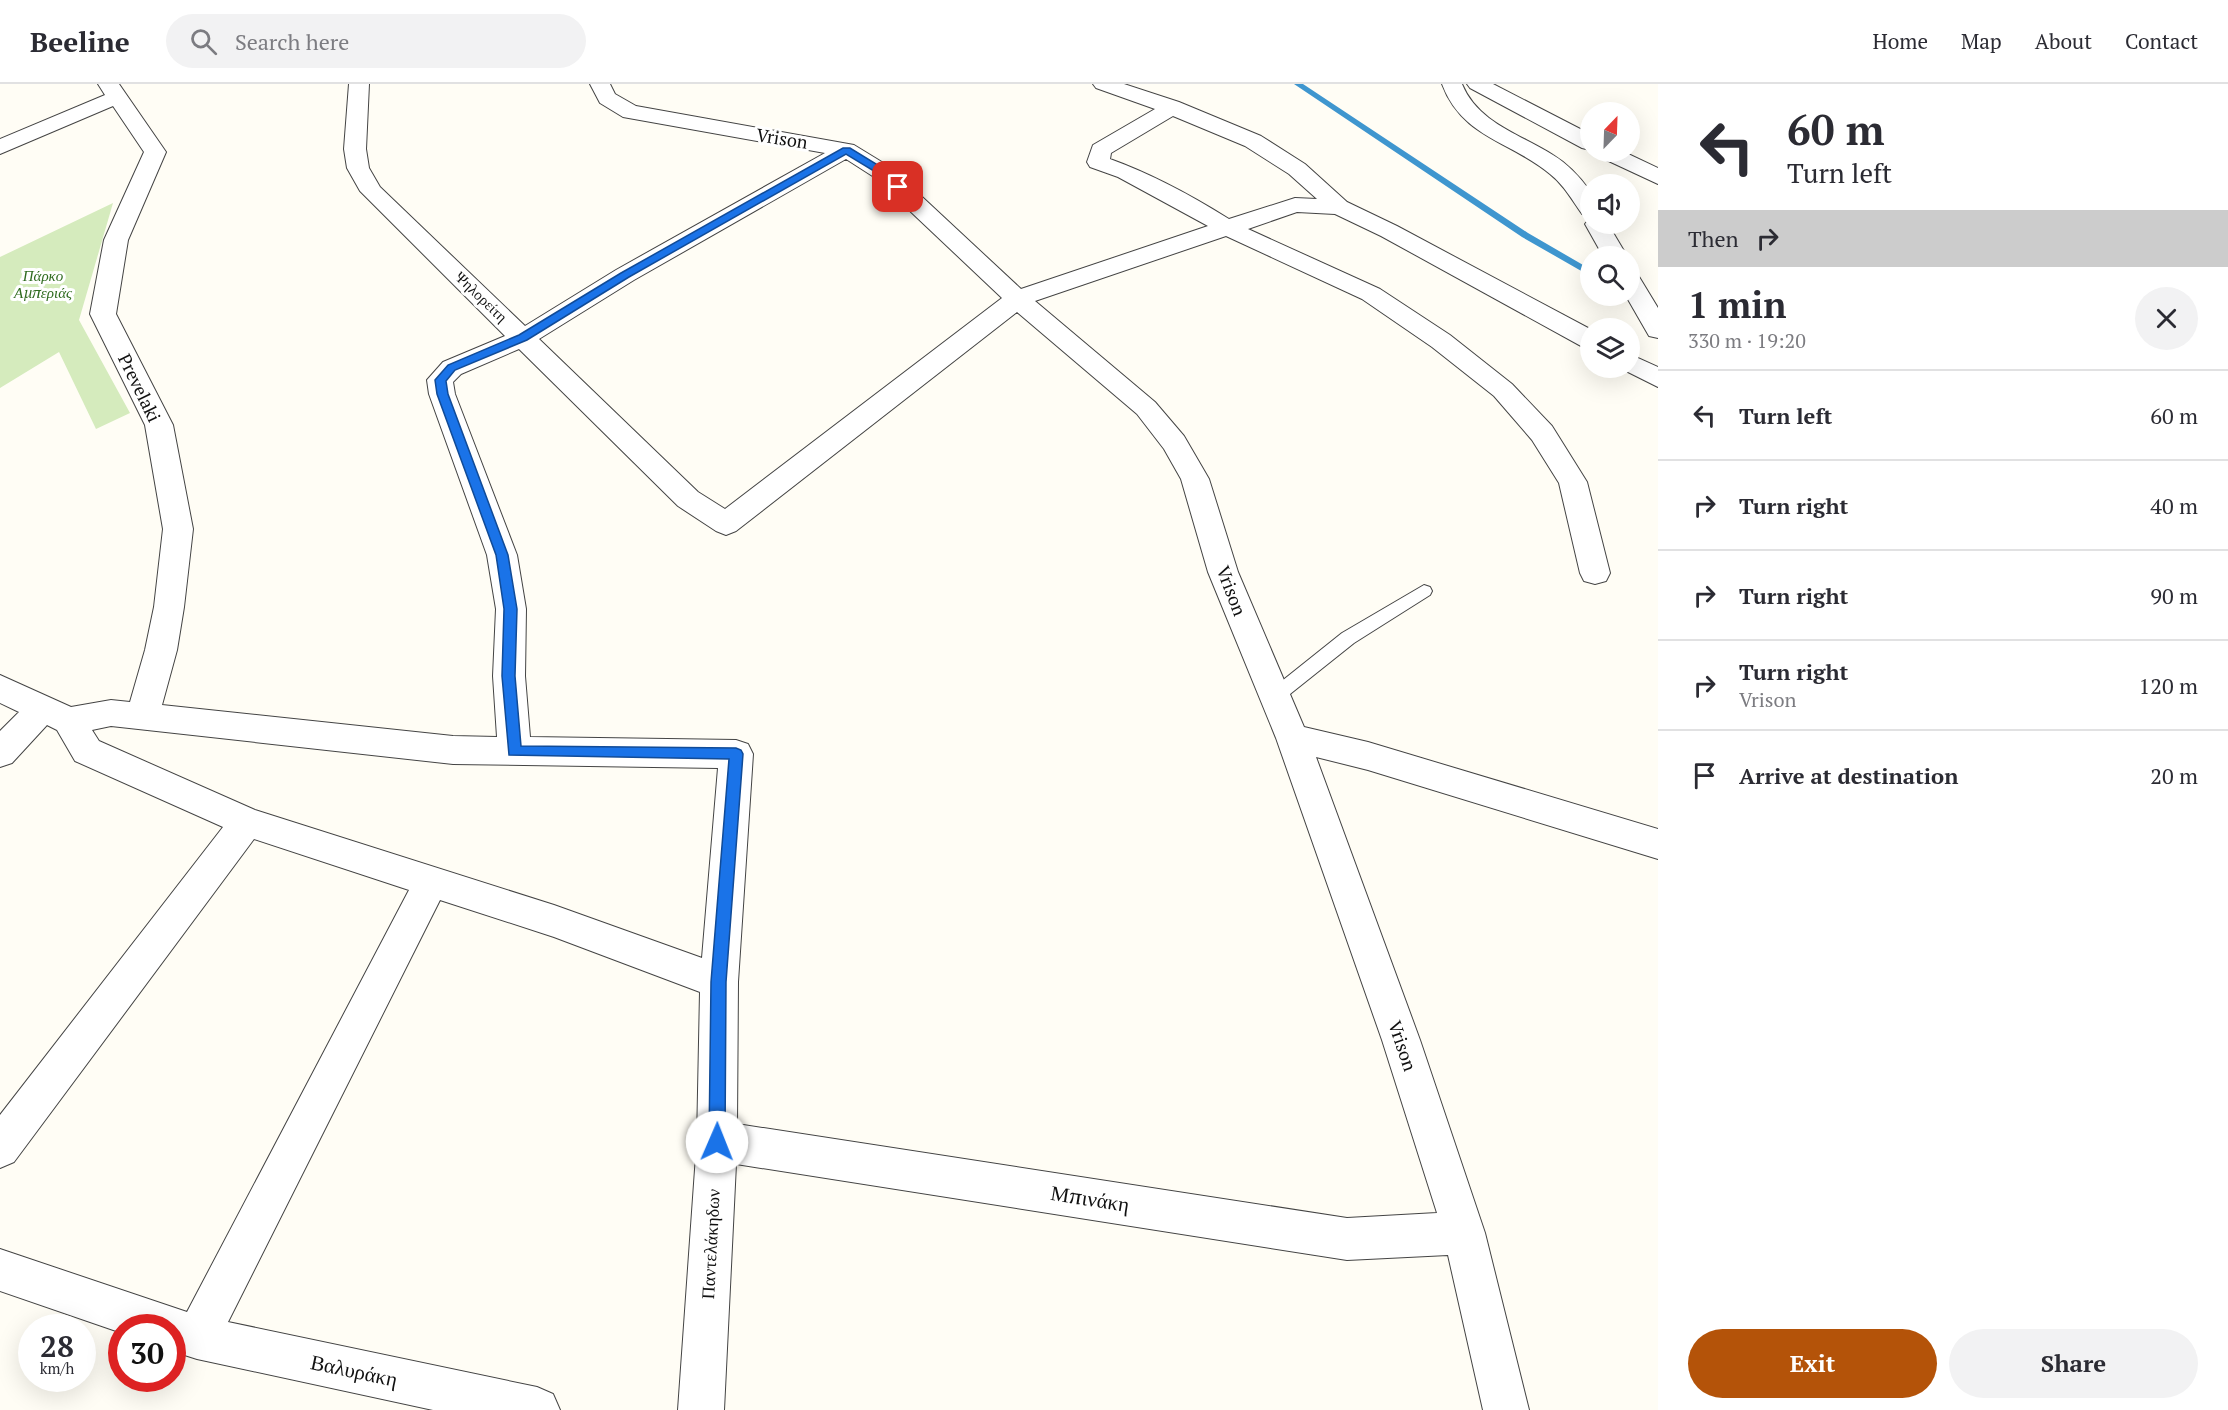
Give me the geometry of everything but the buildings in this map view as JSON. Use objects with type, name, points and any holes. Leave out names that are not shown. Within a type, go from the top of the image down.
[{"type":"street","name":"Ψηλορείτη","points":[[359,84],[355,149],[358,168],[371,191],[688,499],[726,524],[1017,299]]},
{"type":"street","name":"Vrison","points":[[600,84],[602,93],[613,105],[630,112],[846,150],[882,172],[1017,299],[1146,408],[1174,443],[1195,479],[1223,572],[1292,738],[1401,1040],[1464,1233],[1506,1410]]},
{"type":"street","points":[[1103,84],[1171,107],[1253,141],[1297,170],[1339,207],[1389,231],[1580,335]]},
{"type":"street","points":[[1452,84],[1460,102],[1472,115],[1509,141],[1557,168],[1580,192]]},
{"type":"street","points":[[1477,84],[1580,138]]},
{"type":"street","points":[[0,147],[112,90]]},
{"type":"street","name":"Prevelaki","points":[[112,90],[155,152],[116,240],[103,314],[159,424],[178,529],[164,639],[143,714]]},
{"type":"street","points":[[1171,107],[1152,121],[1101,150],[1098,162],[1145,182],[1192,206],[1227,228],[1371,294],[1441,341],[1503,390],[1542,433],[1573,482],[1595,573]]},
{"type":"street","points":[[0,753],[56,714],[111,712],[453,750],[514,751],[509,676],[511,609],[502,555],[440,386],[440,380],[452,368],[523,338],[625,275],[846,150]]},
{"type":"street","points":[[1628,162],[1658,177]]},
{"type":"street","points":[[1017,299],[1295,205],[1339,207]]},
{"type":"street","points":[[1640,299],[1658,330]]},
{"type":"street","points":[[1640,368],[1658,378]]},
{"type":"street","points":[[0,688],[56,714],[87,752],[247,822],[554,921],[719,982]]},
{"type":"street","points":[[1292,738],[1368,756],[1658,844]]},
{"type":"street","name":"Παντελάκηδων","points":[[514,751],[736,754],[719,982],[717,1142],[701,1410]]},
{"type":"street","points":[[0,1148],[247,822]]},
{"type":"street","points":[[186,1320],[431,882]]},
{"type":"street","name":"Μπινάκη","points":[[717,1142],[1347,1239],[1464,1233]]},
{"type":"street","name":"Βαλυράκη","points":[[0,1270],[130,1314]]},
{"type":"street","name":"Βαλυράκη","points":[[186,1332],[537,1410]]},
{"type":"lane","points":[[1275,697],[1348,638],[1424,591]]},
{"type":"green space","name":"Πάρκο Αμπεριάς","points":[[113,203],[79,320],[130,413],[96,429],[59,352],[0,388],[0,257]]},
{"type":"waterway","points":[[1298,84],[1525,235],[1580,267]]},
{"type":"route","points":[[717,1142],[719,982],[736,754],[514,751],[509,676],[511,609],[502,555],[442,394],[440,380],[452,368],[471,358],[523,338],[625,275],[772,194],[846,150],[861,157],[898,187]]}]
